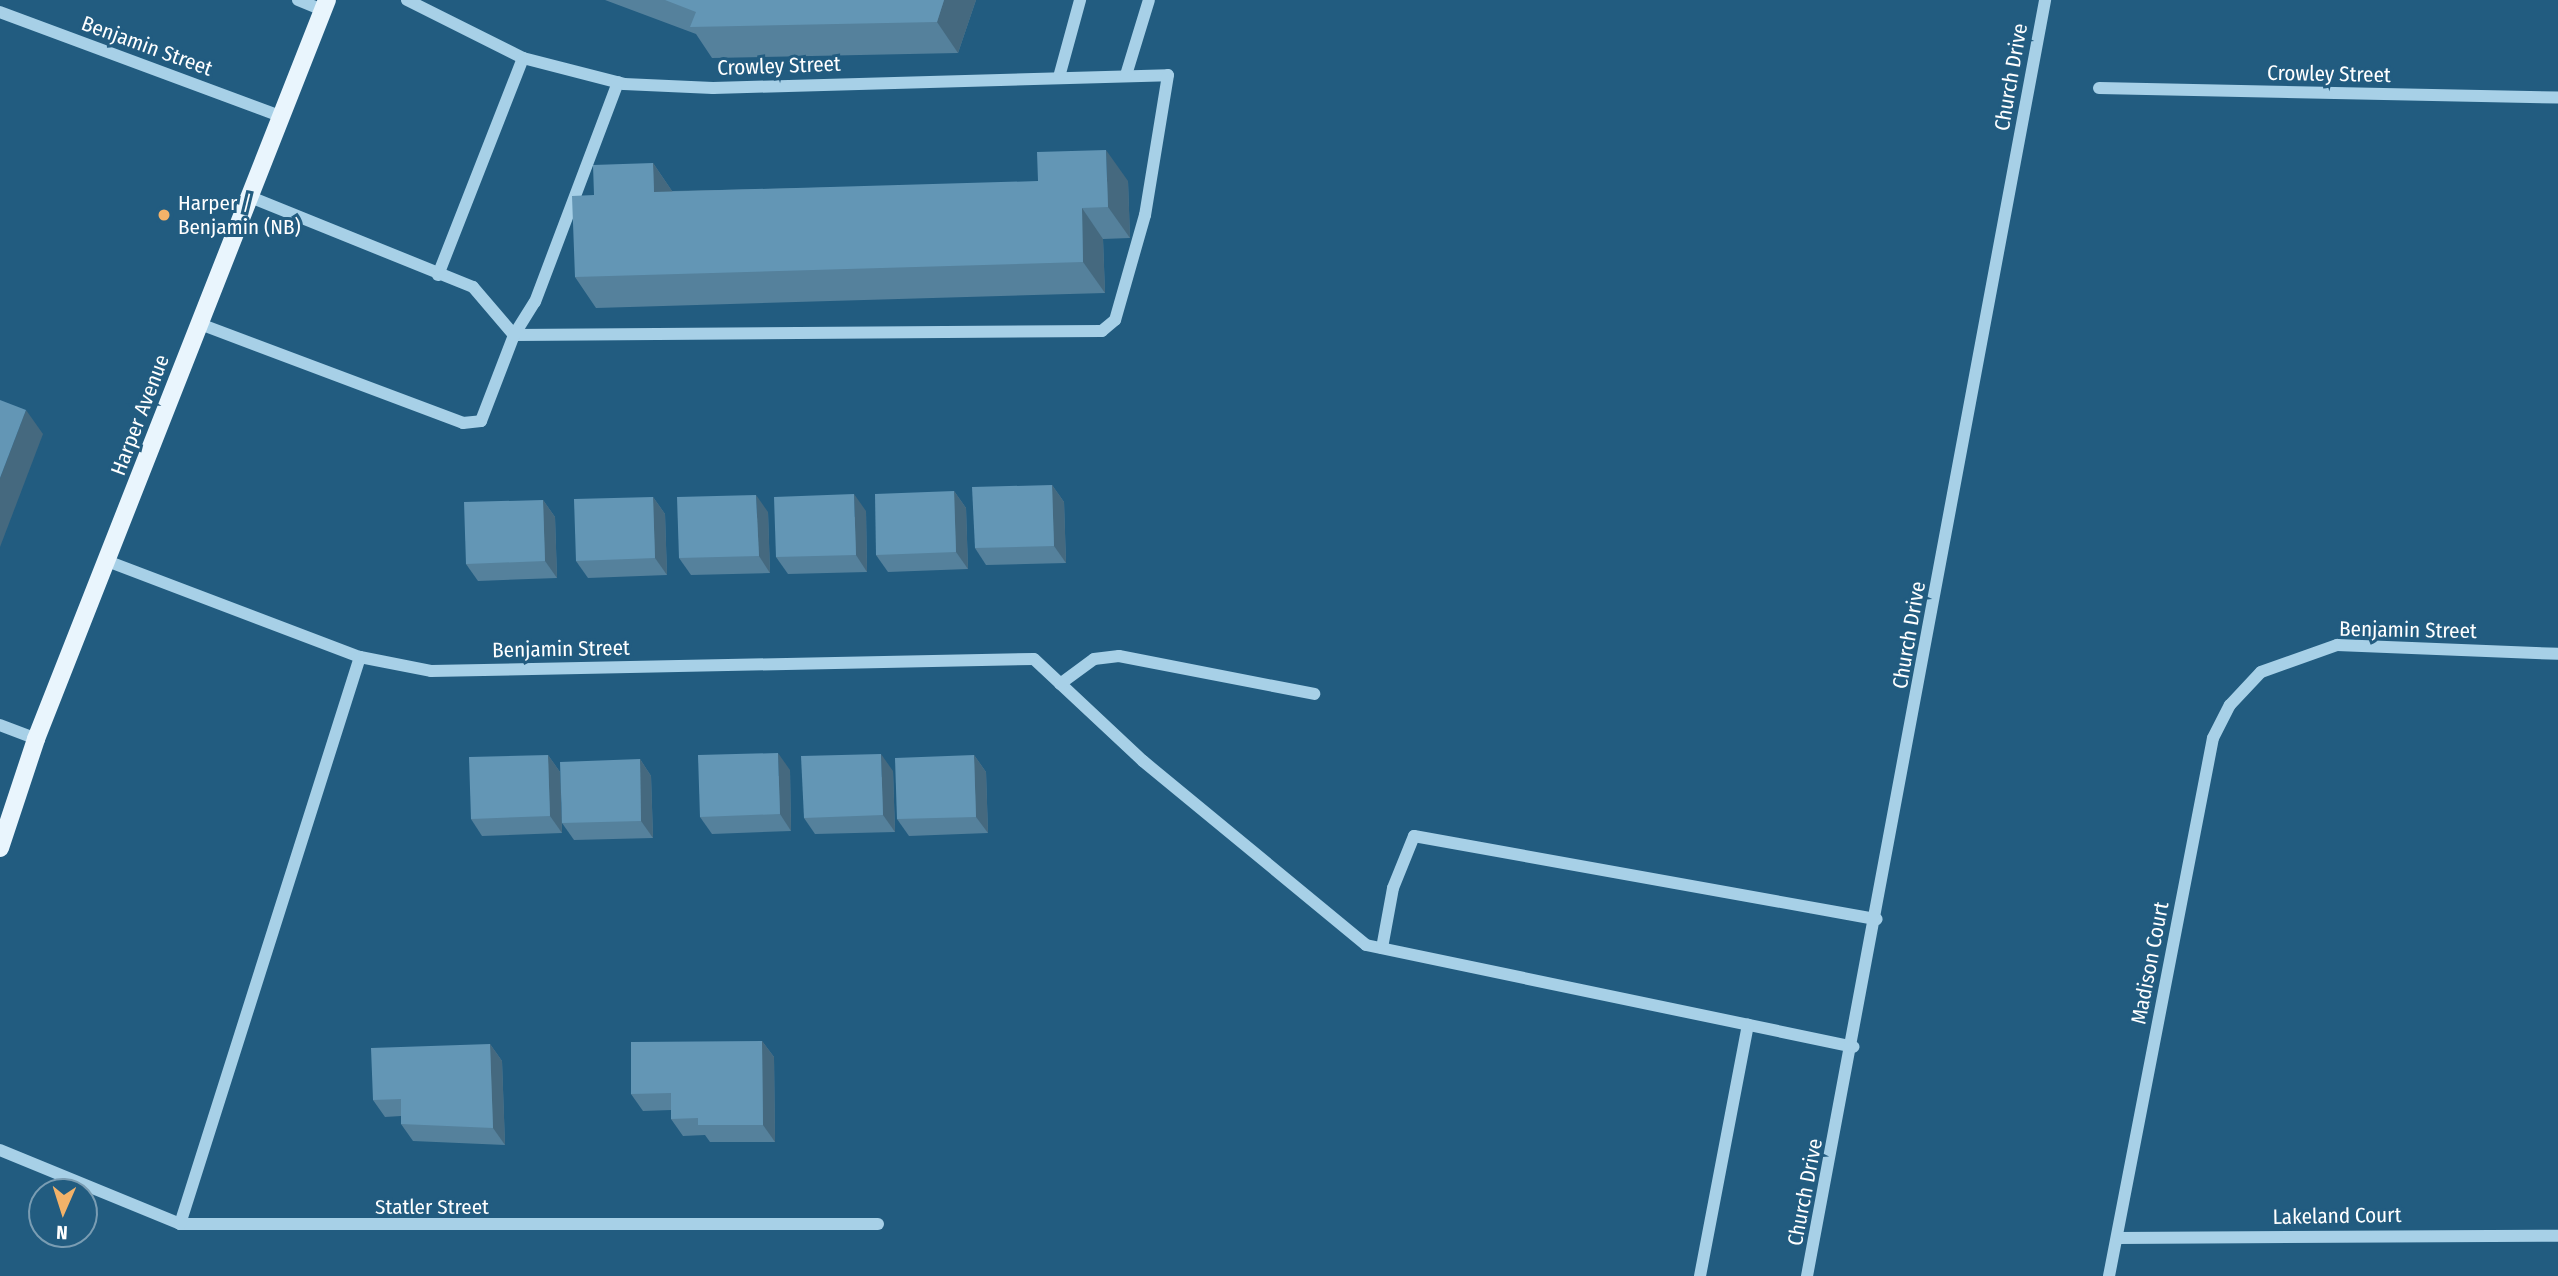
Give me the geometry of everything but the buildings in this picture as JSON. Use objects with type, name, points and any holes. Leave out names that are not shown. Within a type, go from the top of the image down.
[{"type":"main road","name":"Harper Avenue","points":[[0,848],[36,739],[325,5]]},
{"type":"street","points":[[298,0],[325,5]]},
{"type":"street","name":"Crowley Street","points":[[407,0],[523,58],[618,82],[713,88],[1168,75],[1145,215],[1115,320],[1102,331],[514,335]]},
{"type":"street","points":[[1059,77],[1080,0]]},
{"type":"street","points":[[1126,75],[1149,0]]},
{"type":"street","name":"Church Drive","points":[[1807,1276],[1877,919],[2045,0]]},
{"type":"street","name":"Benjamin Street","points":[[0,12],[280,116]]},
{"type":"street","points":[[438,275],[523,58]]},
{"type":"street","points":[[200,324],[463,423],[481,421],[514,335],[535,302],[618,82]]},
{"type":"street","name":"Crowley Street","points":[[2099,88],[2558,98]]},
{"type":"street","points":[[250,197],[473,287],[514,335]]},
{"type":"street","name":"Benjamin Street","points":[[107,561],[360,657],[431,671],[1034,659],[1060,684]]},
{"type":"street","name":"Benjamin Street","points":[[2261,672],[2337,645],[2558,654]]},
{"type":"street","points":[[1314,694],[1119,656],[1094,659],[1060,684],[1143,761],[1366,945],[1853,1047]]},
{"type":"street","points":[[180,1224],[360,657]]},
{"type":"street","name":"Madison Court","points":[[2109,1276],[2213,738],[2230,705],[2261,672]]},
{"type":"street","points":[[0,725],[36,739]]},
{"type":"street","points":[[1382,948],[1393,888],[1414,836],[1877,919]]},
{"type":"street","points":[[1700,1276],[1748,1025]]},
{"type":"street","name":"Statler Street","points":[[0,1150],[180,1224],[878,1224]]},
{"type":"street","name":"Lakeland Court","points":[[2117,1238],[2558,1236]]},
{"type":"place","name":"Harper / Benjamin (NB)","points":[[164,215]]}]
